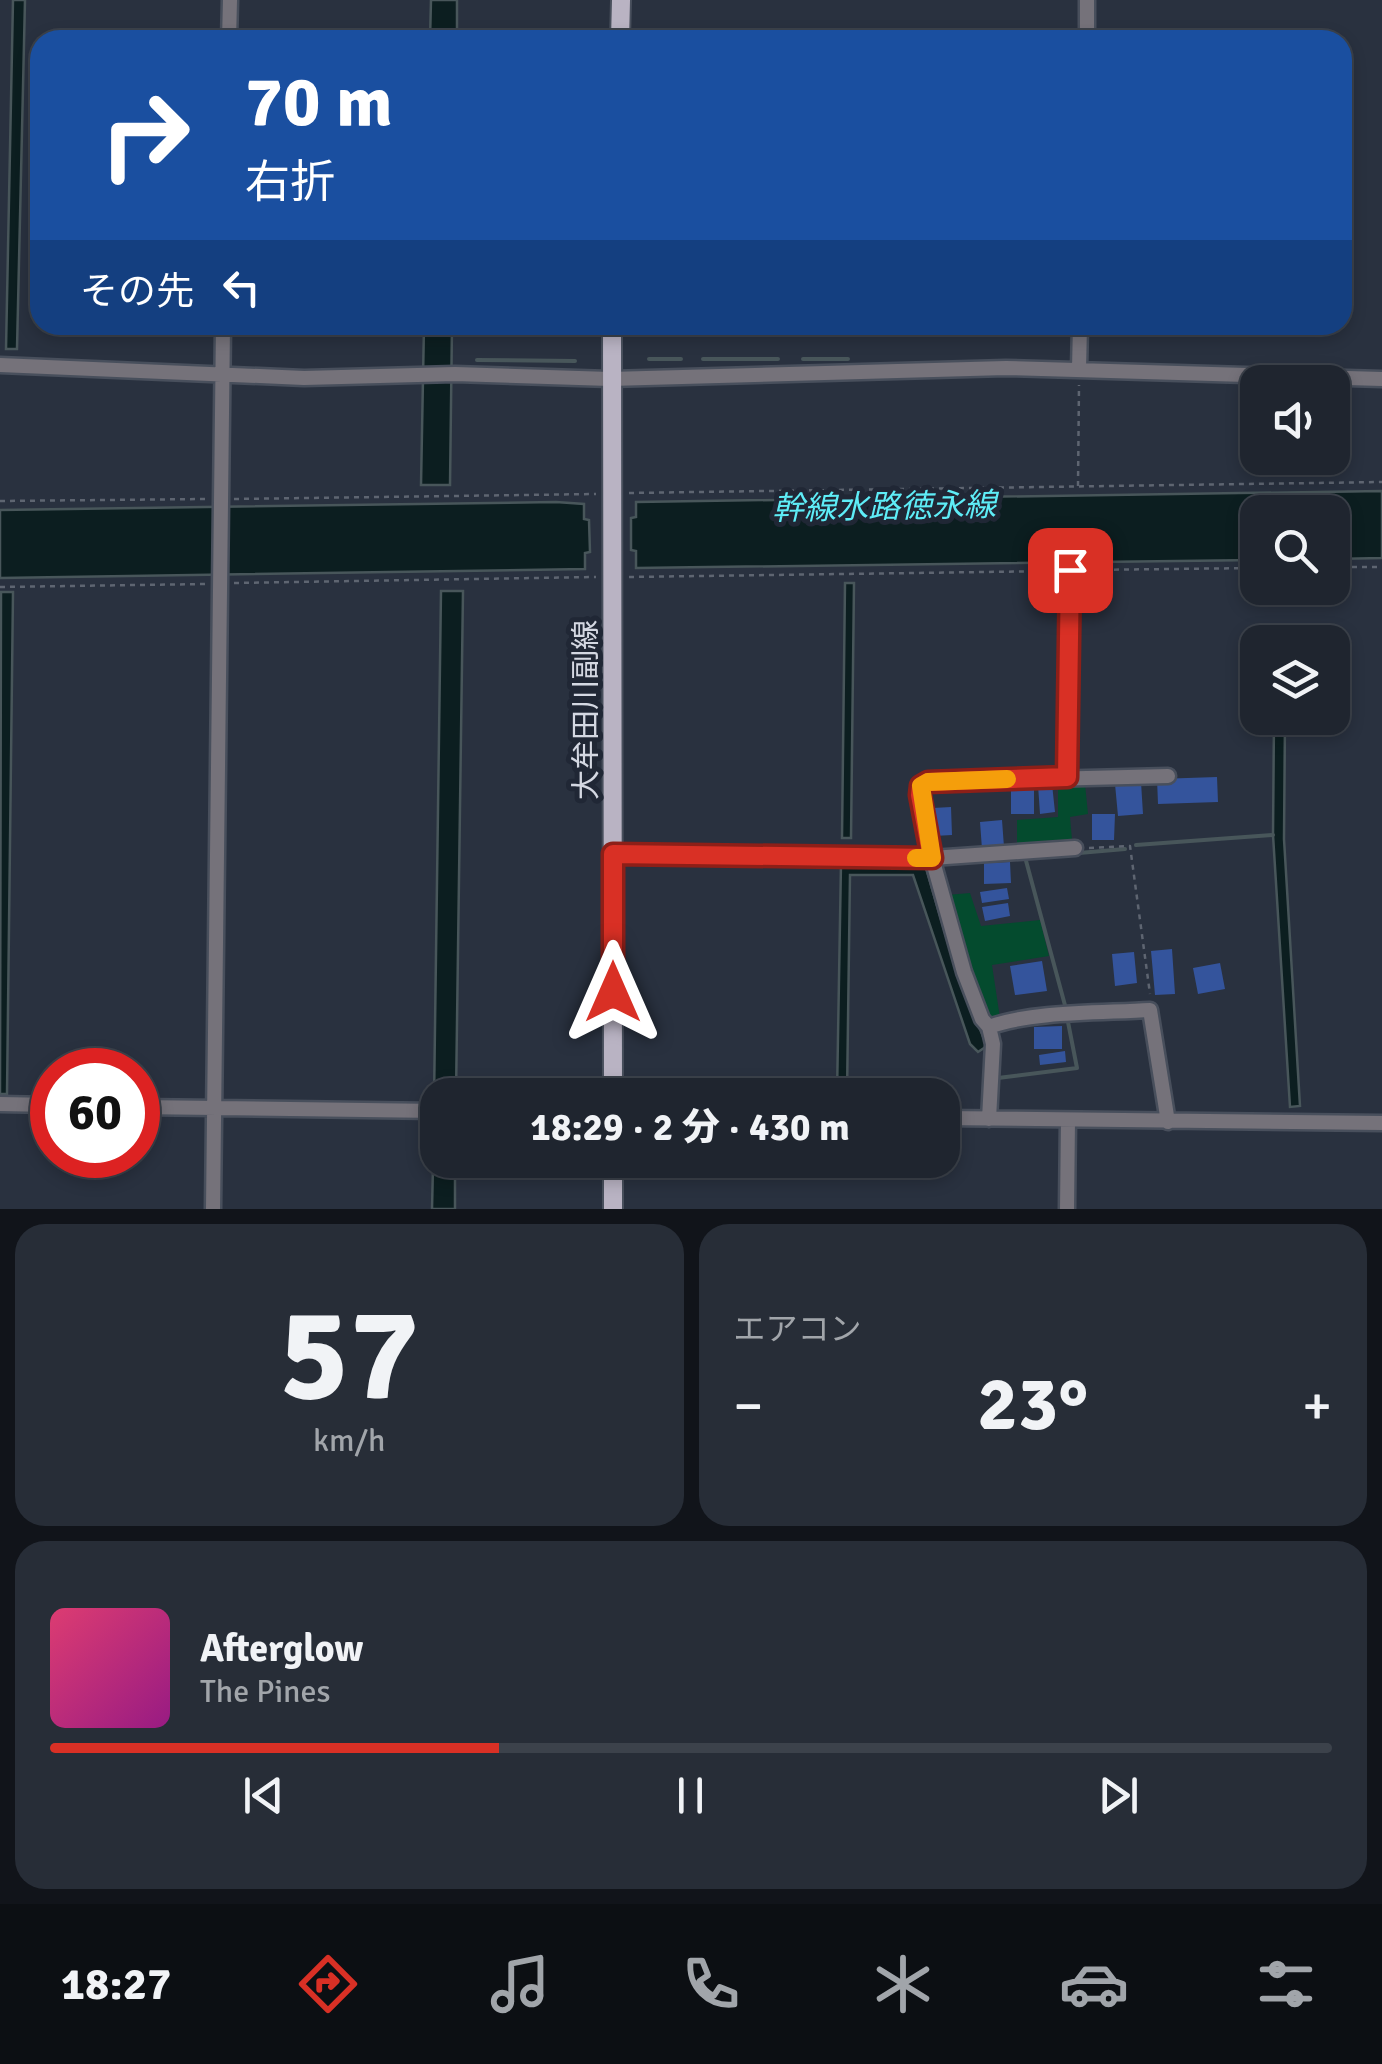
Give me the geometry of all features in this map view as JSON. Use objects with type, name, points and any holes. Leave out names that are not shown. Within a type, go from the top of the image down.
[{"type":"main road","points":[[620,30],[621,0]]},
{"type":"main road","name":"大牟田川副線","points":[[612,335],[613,1078]]},
{"type":"main road","points":[[613,1178],[614,1209]]},
{"type":"street","points":[[229,30],[230,0]]},
{"type":"street","points":[[1086,30],[1088,0]]},
{"type":"street","points":[[213,1209],[224,335]]},
{"type":"street","points":[[1079,369],[1080,335]]},
{"type":"street","points":[[0,365],[304,378],[455,374],[610,379],[1079,369],[1382,378]]},
{"type":"street","points":[[1067,777],[1070,570]]},
{"type":"street","points":[[989,1119],[993,1044],[964,972],[932,858],[921,786],[928,782],[1168,776]]},
{"type":"street","points":[[613,854],[932,858],[1080,845]]},
{"type":"street","points":[[989,1027],[1060,1016],[1150,1010],[1168,1122]]},
{"type":"street","points":[[0,1104],[30,1105]]},
{"type":"street","points":[[160,1107],[420,1111]]},
{"type":"street","points":[[960,1118],[1382,1124]]},
{"type":"street","points":[[1066,1209],[1068,1120]]},
{"type":"path","points":[[1078,486],[1079,369]]},
{"type":"path","points":[[0,501],[1382,482]]},
{"type":"path","points":[[1350,567],[1382,567]]},
{"type":"path","points":[[0,587],[1240,568]]},
{"type":"path","points":[[1080,845],[1090,849],[1130,846],[1150,1010]]},
{"type":"green space","points":[[1058,782],[1085,784],[1088,814],[1070,817],[1072,840],[1017,848],[1017,820],[1058,817]]},
{"type":"green space","points":[[970,893],[981,926],[1040,920],[1049,956],[992,965],[1000,1018],[988,1018],[947,895]]},
{"type":"water","points":[[13,0],[25,0],[17,349],[6,349]]},
{"type":"water","points":[[431,0],[457,0],[457,30],[430,30]]},
{"type":"water","points":[[424,335],[452,335],[450,485],[421,485]]},
{"type":"water","name":"幹線水路徳永線","points":[[1382,491],[1382,558],[1350,559],[1350,495],[1240,495],[1240,560],[636,568],[636,551],[631,550],[631,518],[636,517],[636,502]]},
{"type":"water","points":[[584,504],[590,552],[585,553],[585,569],[0,578],[0,510]]},
{"type":"water","points":[[845,583],[854,583],[851,838],[842,838]]},
{"type":"water","points":[[441,591],[463,591],[456,1078],[434,1078]]},
{"type":"water","points":[[1,592],[13,592],[7,1094],[0,1094]]},
{"type":"water","points":[[1274,735],[1285,735],[1284,839],[1300,1106],[1290,1107],[1273,835]]},
{"type":"water","points":[[841,863],[925,865],[958,977],[987,1046],[978,1052],[970,1044],[913,875],[850,875],[847,1078],[837,1078]]},
{"type":"water","points":[[433,1178],[455,1178],[455,1209],[432,1209]]},
{"type":"building","points":[[1217,777],[1218,802],[1158,804],[1157,779]]},
{"type":"building","points":[[1141,782],[1143,814],[1118,816],[1115,784]]},
{"type":"building","points":[[1052,784],[1055,812],[1040,814],[1038,785]]},
{"type":"building","points":[[1011,787],[1034,787],[1034,814],[1011,814]]},
{"type":"building","points":[[951,807],[952,835],[934,836],[933,808]]},
{"type":"building","points":[[1092,814],[1115,814],[1114,840],[1092,840]]},
{"type":"building","points":[[1002,820],[1004,847],[982,849],[980,822]]},
{"type":"building","points":[[1010,862],[1011,883],[984,884],[984,863]]},
{"type":"building","points":[[1007,888],[1009,899],[982,903],[980,892]]},
{"type":"building","points":[[1008,903],[1010,916],[985,921],[982,907]]},
{"type":"building","points":[[1172,949],[1175,994],[1155,995],[1151,951]]},
{"type":"building","points":[[1134,952],[1137,983],[1115,986],[1112,954]]},
{"type":"building","points":[[1042,961],[1047,991],[1015,995],[1010,966]]},
{"type":"building","points":[[1220,963],[1225,989],[1198,994],[1193,968]]},
{"type":"building","points":[[1062,1026],[1062,1049],[1034,1049],[1034,1027]]},
{"type":"building","points":[[1065,1051],[1066,1062],[1040,1065],[1039,1055]]},
{"type":"waterway","points":[[649,359],[681,359]]},
{"type":"waterway","points":[[703,359],[778,359]]},
{"type":"waterway","points":[[803,359],[848,359]]},
{"type":"waterway","points":[[477,360],[575,361]]},
{"type":"waterway","points":[[1136,845],[1273,835]]},
{"type":"waterway","points":[[1079,853],[1125,849]]},
{"type":"waterway","points":[[1025,857],[1066,1009]]},
{"type":"waterway","points":[[998,1078],[1077,1068],[1068,1022]]},
{"type":"slow traffic","points":[[916,858],[932,858],[921,786],[928,782],[1007,779]]},
{"type":"route","points":[[613,992],[613,854],[932,858],[921,786],[928,782],[1067,777],[1070,570]]}]
